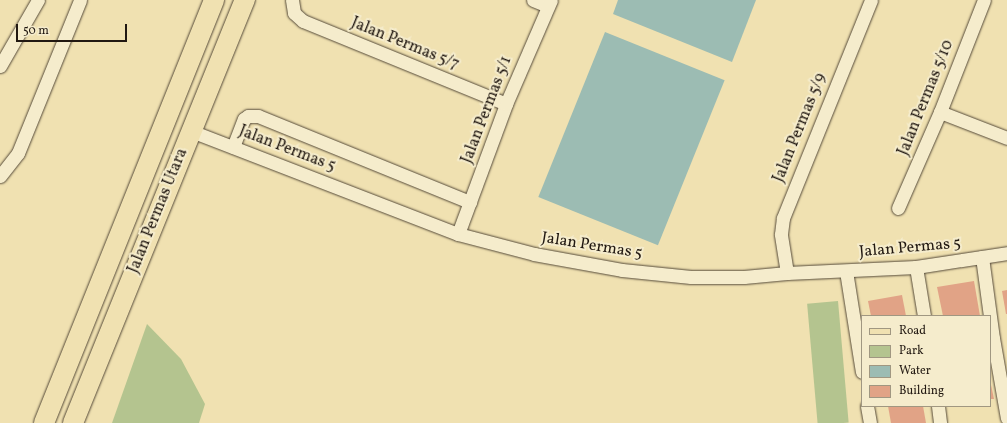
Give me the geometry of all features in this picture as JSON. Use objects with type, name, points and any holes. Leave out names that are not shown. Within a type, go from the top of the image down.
[{"type":"main road","name":"Jalan Permas Utara","points":[[44,423],[214,0]]},
{"type":"main road","name":"Jalan Permas Utara","points":[[73,423],[245,0]]},
{"type":"street","points":[[0,66],[38,0]]},
{"type":"street","points":[[0,176],[18,153],[80,0]]},
{"type":"street","points":[[533,0],[549,3]]},
{"type":"street","name":"Jalan Permas 5/9","points":[[787,273],[782,234],[783,218],[871,0]]},
{"type":"street","name":"Jalan Permas 5/10","points":[[898,208],[940,112],[984,0]]},
{"type":"street","name":"Jalan Permas 5/1","points":[[458,234],[506,104],[549,3]]},
{"type":"street","name":"Jalan Permas 5/7","points":[[293,6],[303,21],[506,104]]},
{"type":"street","points":[[940,112],[1007,138]]},
{"type":"street","points":[[232,146],[244,119],[248,116],[258,116],[470,202]]},
{"type":"street","name":"Jalan Permas 5","points":[[191,130],[458,234],[534,254],[622,270],[691,277],[744,277],[787,273],[916,267],[1007,253]]},
{"type":"street","points":[[982,258],[990,315]]},
{"type":"street","points":[[916,267],[924,315]]},
{"type":"street","points":[[846,270],[861,366]]},
{"type":"street","points":[[991,323],[1007,418]]},
{"type":"street","points":[[867,407],[870,423]]},
{"type":"street","points":[[938,407],[940,423]]},
{"type":"green space","points":[[838,301],[849,423],[818,423],[807,304]]},
{"type":"green space","points":[[147,324],[181,359],[205,404],[199,423],[112,423]]},
{"type":"water","points":[[618,0],[756,0],[732,62],[613,14]]},
{"type":"water","points":[[605,32],[725,80],[658,245],[538,197]]},
{"type":"building","points":[[974,281],[980,315],[943,315],[937,287]]},
{"type":"building","points":[[1007,290],[1007,314],[1006,314],[1002,291]]},
{"type":"building","points":[[902,295],[906,315],[871,315],[868,301]]},
{"type":"building","points":[[991,385],[994,399],[991,399]]},
{"type":"building","points":[[888,407],[923,407],[926,423],[891,423]]}]
